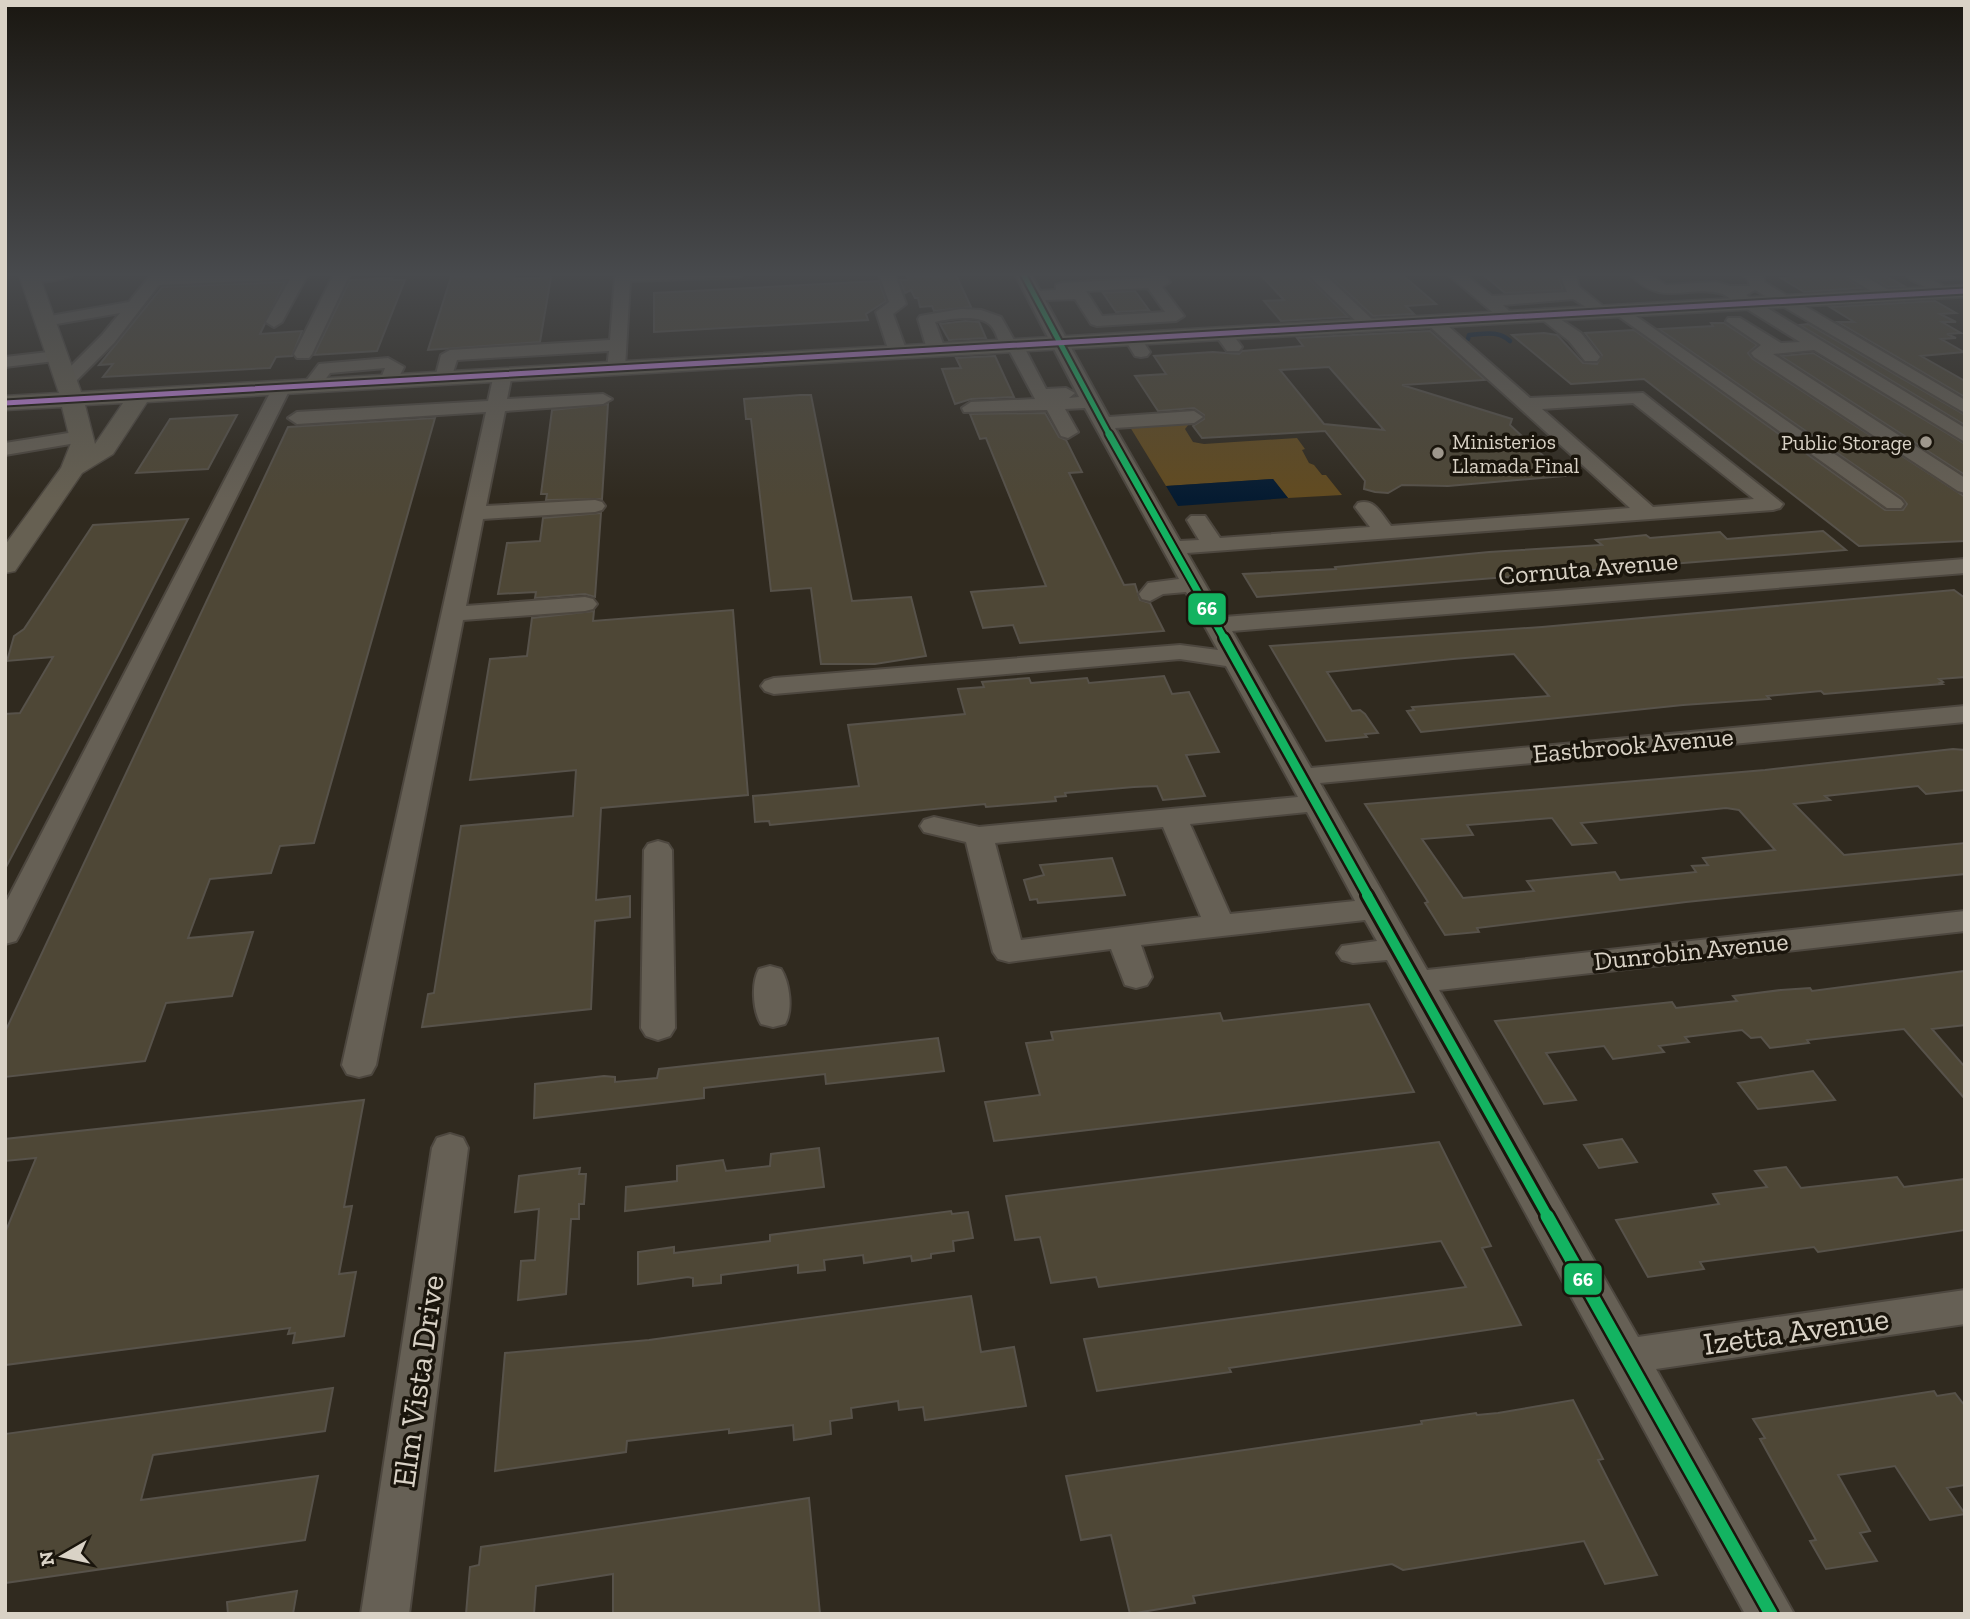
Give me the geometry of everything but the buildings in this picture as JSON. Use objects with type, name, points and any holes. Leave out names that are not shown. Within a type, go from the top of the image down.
[{"type":"main road","points":[[5,565],[73,468],[83,443],[54,348]]},
{"type":"main road","points":[[5,403],[69,390],[140,395],[963,348]]},
{"type":"main road","points":[[1016,348],[1089,386],[1133,348]]},
{"type":"main road","points":[[73,468],[104,449],[140,395]]},
{"type":"street","points":[[69,390],[101,348]]},
{"type":"street","points":[[303,354],[306,348]]},
{"type":"street","points":[[444,378],[450,355],[575,348]]},
{"type":"street","points":[[616,368],[618,348]]},
{"type":"street","points":[[896,348],[898,352]]},
{"type":"street","points":[[1012,348],[1040,401],[1068,432]]},
{"type":"street","points":[[1066,348],[1089,386],[1173,548],[1771,1614]]},
{"type":"street","points":[[1463,348],[1648,513]]},
{"type":"street","points":[[1583,348],[1591,357]]},
{"type":"street","points":[[1664,348],[1894,504]]},
{"type":"street","points":[[1793,348],[1763,350],[1760,353],[1965,487]]},
{"type":"street","points":[[1821,348],[1965,436]]},
{"type":"street","points":[[1863,348],[1965,408]]},
{"type":"street","points":[[1780,349],[1965,466]]},
{"type":"street","points":[[5,362],[57,356]]},
{"type":"street","points":[[312,385],[320,372],[337,365],[388,363],[395,367],[389,381]]},
{"type":"street","points":[[359,1065],[503,374]]},
{"type":"street","points":[[341,415],[354,383]]},
{"type":"street","points":[[971,408],[1040,401],[1089,386],[1194,417]]},
{"type":"street","points":[[5,934],[282,387]]},
{"type":"street","points":[[1173,548],[1773,504],[1637,397],[1526,404]]},
{"type":"street","points":[[297,418],[603,399]]},
{"type":"street","points":[[5,449],[81,437]]},
{"type":"street","points":[[474,513],[595,506]]},
{"type":"street","points":[[1365,507],[1385,532]]},
{"type":"street","points":[[1198,520],[1213,545]]},
{"type":"street","name":"Cornuta Avenue","points":[[1217,625],[1965,566]]},
{"type":"street","points":[[1150,594],[1156,588],[1194,584]]},
{"type":"street","points":[[453,614],[586,604]]},
{"type":"street","points":[[775,686],[1180,652],[1236,660]]},
{"type":"street","name":"Eastbrook Avenue","points":[[934,826],[979,836],[1172,817],[1309,790],[1965,714]]},
{"type":"street","points":[[1172,817],[1220,925]]},
{"type":"street","points":[[979,836],[1009,952],[1220,925],[1376,909]]},
{"type":"street","points":[[658,850],[658,1028]]},
{"type":"street","name":"Dunrobin Avenue","points":[[1417,982],[1965,921]]},
{"type":"street","points":[[1123,937],[1136,977]]},
{"type":"street","points":[[1353,953],[1398,949]]},
{"type":"street","points":[[770,977],[773,1016]]},
{"type":"street","name":"Elm Vista Drive","points":[[385,1614],[450,1148]]},
{"type":"street","name":"Izetta Avenue","points":[[1627,1356],[1965,1307]]},
{"type":"shaded area","points":[[1189,424],[1185,429],[1193,442],[1204,444],[1297,438],[1305,449],[1302,450],[1309,463],[1322,475],[1326,475],[1342,495],[1288,498],[1273,479],[1166,486],[1130,427]]},
{"type":"water","points":[[1273,479],[1288,498],[1178,506],[1166,486]]},
{"type":"transit line","points":[[5,403],[975,348]]},
{"type":"transit line","name":"66","points":[[1062,348],[1771,1614]]},
{"type":"place","name":"Public Storage","points":[[1926,442]]},
{"type":"place","name":"Ministerios Llamada Final","points":[[1438,453]]}]
